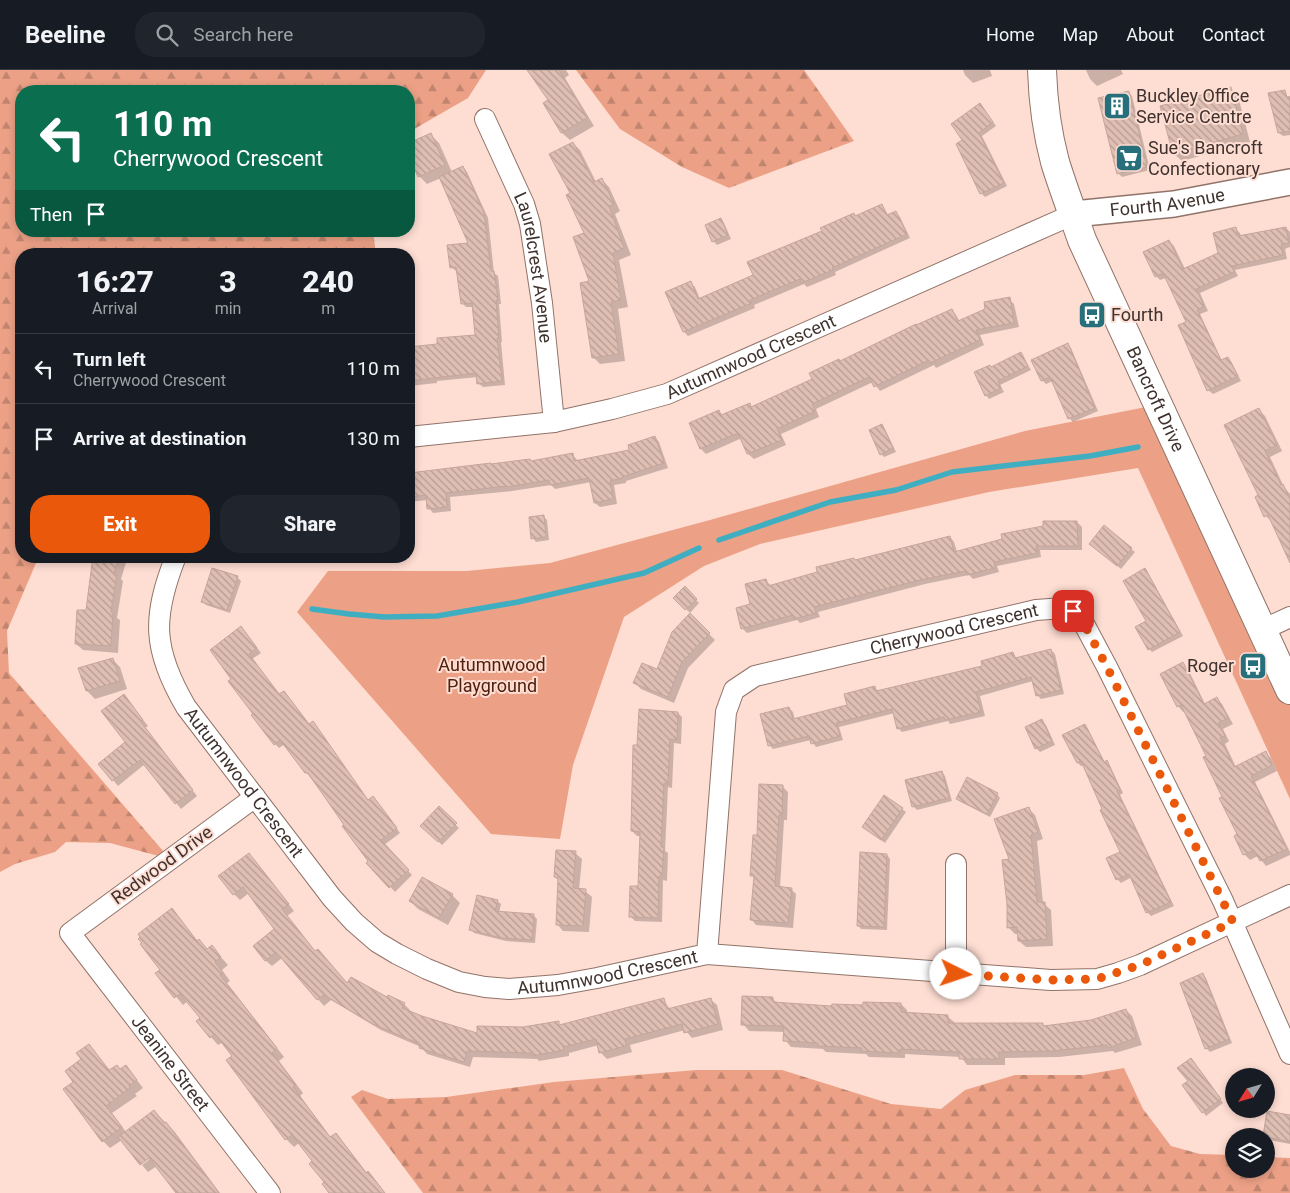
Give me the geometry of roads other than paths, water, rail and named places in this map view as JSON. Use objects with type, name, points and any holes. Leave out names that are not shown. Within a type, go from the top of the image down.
[{"type":"main road","name":"Bancroft Drive","points":[[1042,70],[1043,100],[1055,162],[1087,250],[1290,690]]},
{"type":"street","name":"Laurelcrest Avenue","points":[[485,119],[524,204],[530,224],[540,293],[554,422]]},
{"type":"street","name":"Fourth Avenue","points":[[1074,214],[1174,204],[1290,182]]},
{"type":"street","name":"Autumnwood Crescent","points":[[415,436],[554,422],[612,410],[667,394],[1074,214]]},
{"type":"street","name":"Autumnwood Crescent","points":[[174,563],[161,598],[158,619],[164,660],[174,687],[186,707],[332,898],[354,922],[378,942],[398,954],[426,969],[459,982],[508,989],[532,988],[597,978],[707,954],[956,974],[1051,980],[1097,979],[1140,965],[1290,895]]},
{"type":"street","name":"Cherrywood Crescent","points":[[707,954],[726,712],[734,690],[755,676],[1036,610],[1064,608],[1073,611],[1083,622],[1111,676],[1233,922],[1290,1054]]},
{"type":"street","points":[[1262,630],[1290,617]]},
{"type":"street","name":"Redwood Drive","points":[[70,933],[255,797]]},
{"type":"street","points":[[956,864],[956,974]]},
{"type":"street","name":"Jeanine Street","points":[[70,933],[270,1193]]},
{"type":"waterway","points":[[719,540],[830,502],[896,490],[952,472],[1090,456],[1138,447]]},
{"type":"waterway","points":[[312,609],[384,617],[437,616],[518,602],[644,573],[699,548]]},
{"type":"place","name":"Buckley Office Service Centre","points":[[1117,106]]},
{"type":"place","name":"Sue's Bancroft Confectionary","points":[[1129,158]]},
{"type":"place","name":"Fourth","points":[[1092,315]]},
{"type":"place","name":"Roger","points":[[1253,666]]},
{"type":"park label","name":"Autumnwood Playground","points":[[492,675]]}]
